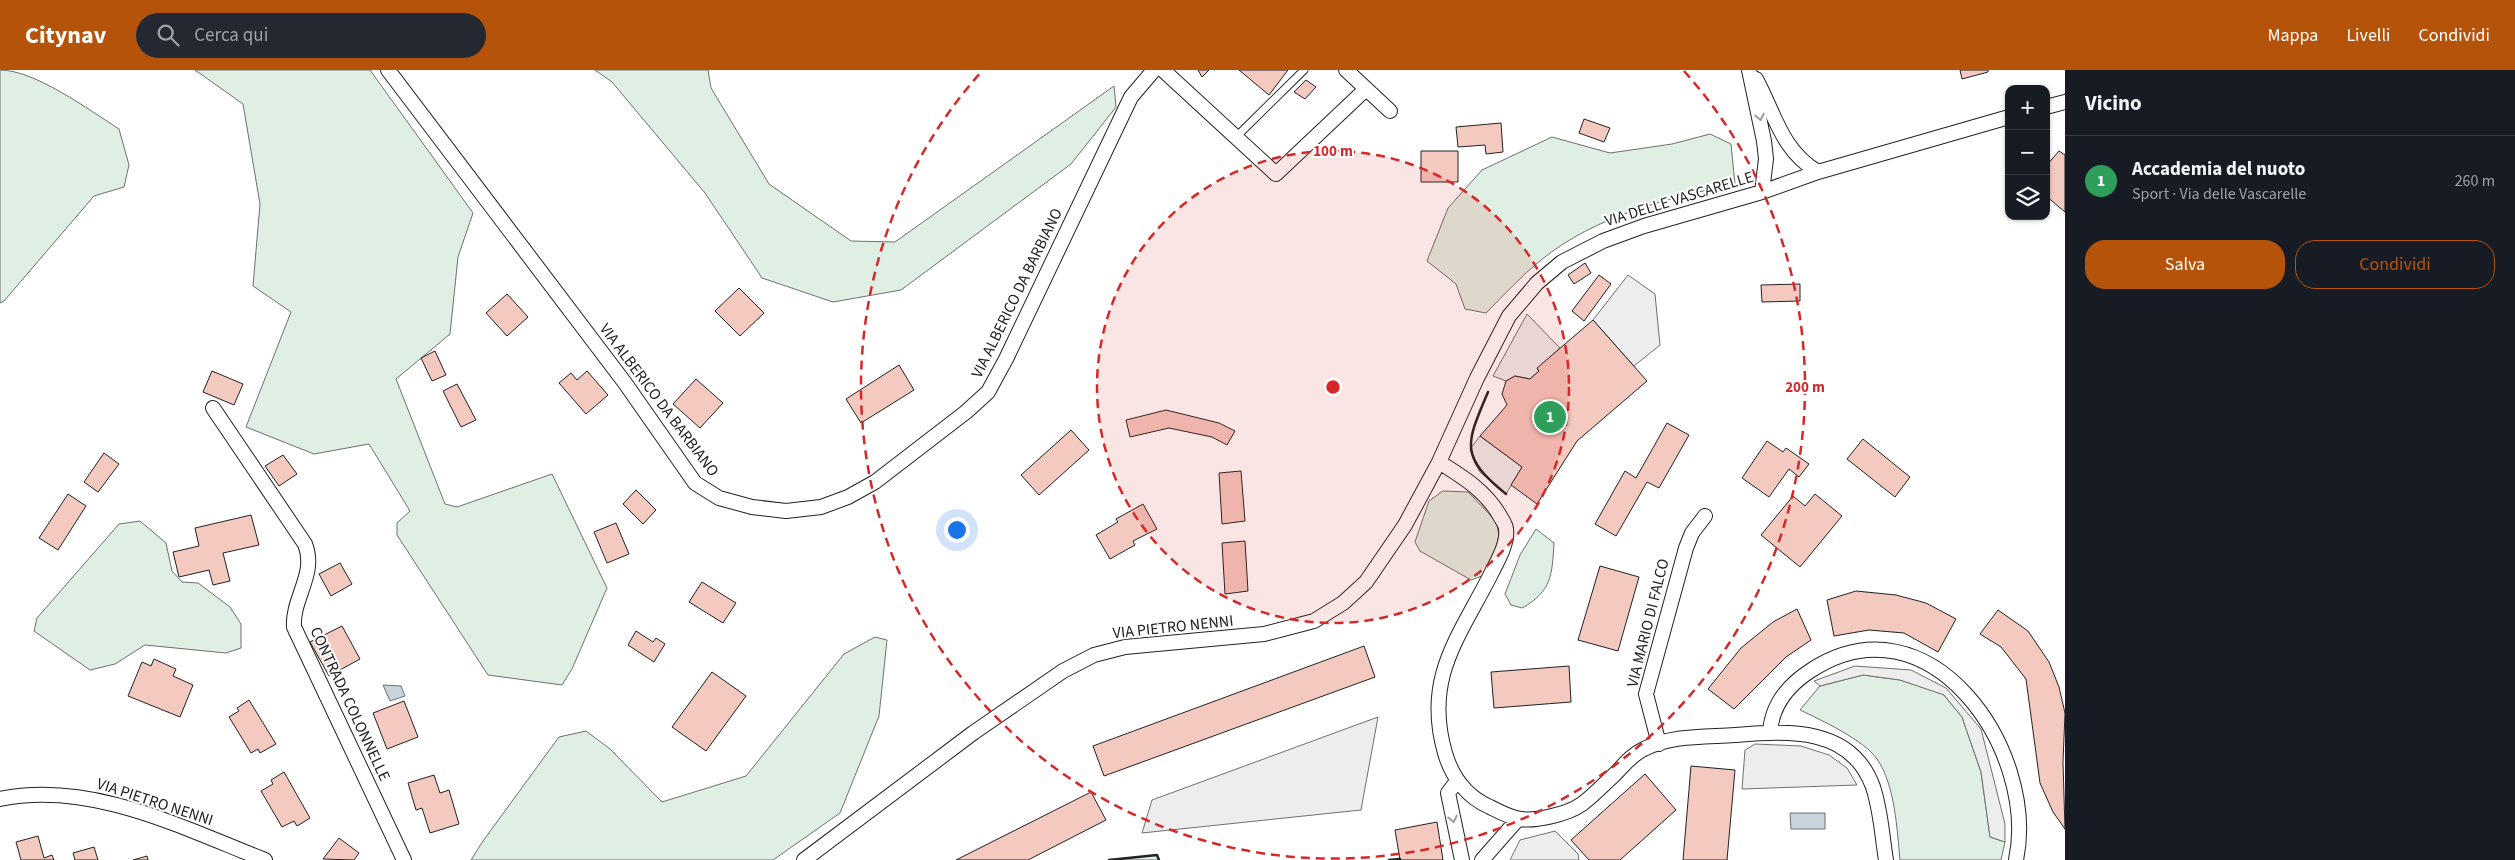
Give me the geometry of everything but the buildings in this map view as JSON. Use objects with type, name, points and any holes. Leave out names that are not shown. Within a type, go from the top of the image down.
[{"type":"street","name":"VIA ALBERICO DA BARBIANO","points":[[388,70],[626,383],[695,483],[719,498],[752,507],[786,510],[828,505],[876,482],[966,412],[988,392],[1006,359],[1132,97],[1154,70]]},
{"type":"street","points":[[1163,70],[1276,174],[1366,89]]},
{"type":"street","points":[[1346,70],[1390,111]]},
{"type":"street","points":[[1750,70],[1786,144],[1800,160],[1818,172]]},
{"type":"street","points":[[1750,70],[1766,159],[1762,192]]},
{"type":"street","points":[[2050,106],[2065,102]]},
{"type":"street","name":"VIA DELLE VASCARELLE","points":[[1439,462],[1502,327],[1517,304],[1549,272],[1575,255],[1622,234],[1762,192],[1818,172],[2005,119]]},
{"type":"street","name":"CONTRADA COLONNELLE","points":[[213,408],[305,544],[309,553],[308,571],[295,609],[294,627],[404,860]]},
{"type":"street","points":[[1439,462],[1471,482],[1492,502],[1506,528],[1504,544],[1497,562],[1457,636],[1442,670],[1436,710],[1447,762],[1457,781],[1476,799],[1518,819],[1555,816],[1581,805],[1634,754],[1660,744],[1681,739],[1770,732],[1805,734],[1821,737],[1842,748],[1856,759],[1867,774],[1873,788],[1879,814],[1886,860]]},
{"type":"street","name":"VIA PIETRO NENNI","points":[[804,860],[981,728],[1062,671],[1094,655],[1125,648],[1202,642],[1264,634],[1314,621],[1344,603],[1366,582],[1405,525],[1439,462]]},
{"type":"street","name":"VIA MARIO DI FALCO","points":[[1660,744],[1646,694],[1686,548],[1692,533],[1705,516]]},
{"type":"street","points":[[1770,732],[1772,715],[1781,698],[1803,676],[1821,665],[1850,654],[1876,651],[1901,653],[1922,661],[1943,674],[1964,692],[1982,712],[1993,732],[2015,796],[2019,819],[2016,860]]},
{"type":"street","points":[[1457,781],[1448,793],[1461,855],[1471,857],[1485,856],[1518,819]]},
{"type":"street","name":"VIA PIETRO NENNI","points":[[0,799],[22,794],[62,794],[96,800],[141,813],[266,860]]},
{"type":"lane","points":[[1235,138],[1304,70]]},
{"type":"green space","points":[[0,70],[14,72],[45,84],[119,129],[129,165],[124,187],[94,196],[4,301],[0,303]]},
{"type":"green space","points":[[195,70],[370,70],[473,213],[458,257],[450,334],[396,379],[445,504],[457,507],[552,474],[607,588],[572,669],[562,685],[488,675],[397,535],[397,523],[410,511],[369,444],[314,454],[246,427],[291,312],[253,286],[260,204],[243,104]]},
{"type":"green space","points":[[595,70],[708,70],[711,88],[769,184],[851,241],[895,242],[1114,86],[1116,107],[1071,164],[901,290],[833,302],[762,278],[705,193],[612,82]]},
{"type":"green space","points":[[1710,134],[1731,144],[1735,184],[1658,203],[1608,220],[1562,245],[1541,260],[1486,313],[1465,309],[1456,284],[1427,261],[1448,208],[1482,170],[1552,137],[1610,153],[1672,144]]},
{"type":"green space","points":[[1443,491],[1468,492],[1496,521],[1499,535],[1494,556],[1482,576],[1471,580],[1420,551],[1415,542],[1429,501]]},
{"type":"green space","points":[[140,521],[166,543],[172,571],[182,582],[198,583],[230,607],[241,624],[241,648],[226,653],[145,645],[115,664],[90,670],[34,631],[37,618],[119,524]]},
{"type":"green space","points":[[1536,529],[1554,543],[1551,573],[1545,588],[1532,602],[1522,608],[1511,605],[1505,594],[1520,555]]},
{"type":"green space","points":[[875,637],[887,640],[879,716],[840,813],[773,860],[471,860],[559,737],[586,731],[610,749],[662,802],[746,776],[844,654]]},
{"type":"green space","points":[[1863,675],[1900,680],[1943,694],[1962,717],[1981,772],[1990,837],[2005,842],[2001,860],[1900,860],[1891,794],[1888,781],[1877,759],[1871,752],[1852,738],[1800,710],[1820,686]]},
{"type":"green space","points":[[1157,855],[1159,860],[1109,860]]},
{"type":"shaded area","points":[[1628,275],[1655,294],[1660,345],[1634,366],[1593,320]]},
{"type":"shaded area","points":[[1527,314],[1560,348],[1537,369],[1539,371],[1530,379],[1515,376],[1506,381],[1493,376]]},
{"type":"shaded area","points":[[1480,436],[1522,467],[1506,494],[1480,472],[1475,463],[1470,449]]},
{"type":"shaded area","points":[[1855,666],[1911,670],[1946,688],[1981,729],[2005,824],[2005,842],[1990,837],[1981,772],[1962,717],[1944,695],[1900,680],[1863,675],[1820,686],[1814,681]]},
{"type":"shaded area","points":[[383,685],[401,686],[405,696],[390,701]]},
{"type":"shaded area","points":[[1378,717],[1361,810],[1142,833],[1152,800]]},
{"type":"shaded area","points":[[1755,744],[1801,746],[1829,755],[1847,768],[1857,785],[1742,789],[1745,750]]},
{"type":"shaded area","points":[[1790,813],[1825,813],[1825,829],[1791,829]]},
{"type":"shaded area","points":[[1555,831],[1578,854],[1579,860],[1510,860],[1520,840]]},
{"type":"wall","points":[[1488,392],[1475,425],[1471,448],[1474,459],[1480,469],[1506,494]]},
{"type":"wall","points":[[1109,860],[1157,855],[1159,860]]},
{"type":"wall","points":[[1389,860],[1400,859]]},
{"type":"place","name":"Accademia del nuoto","points":[[1550,417]]}]
